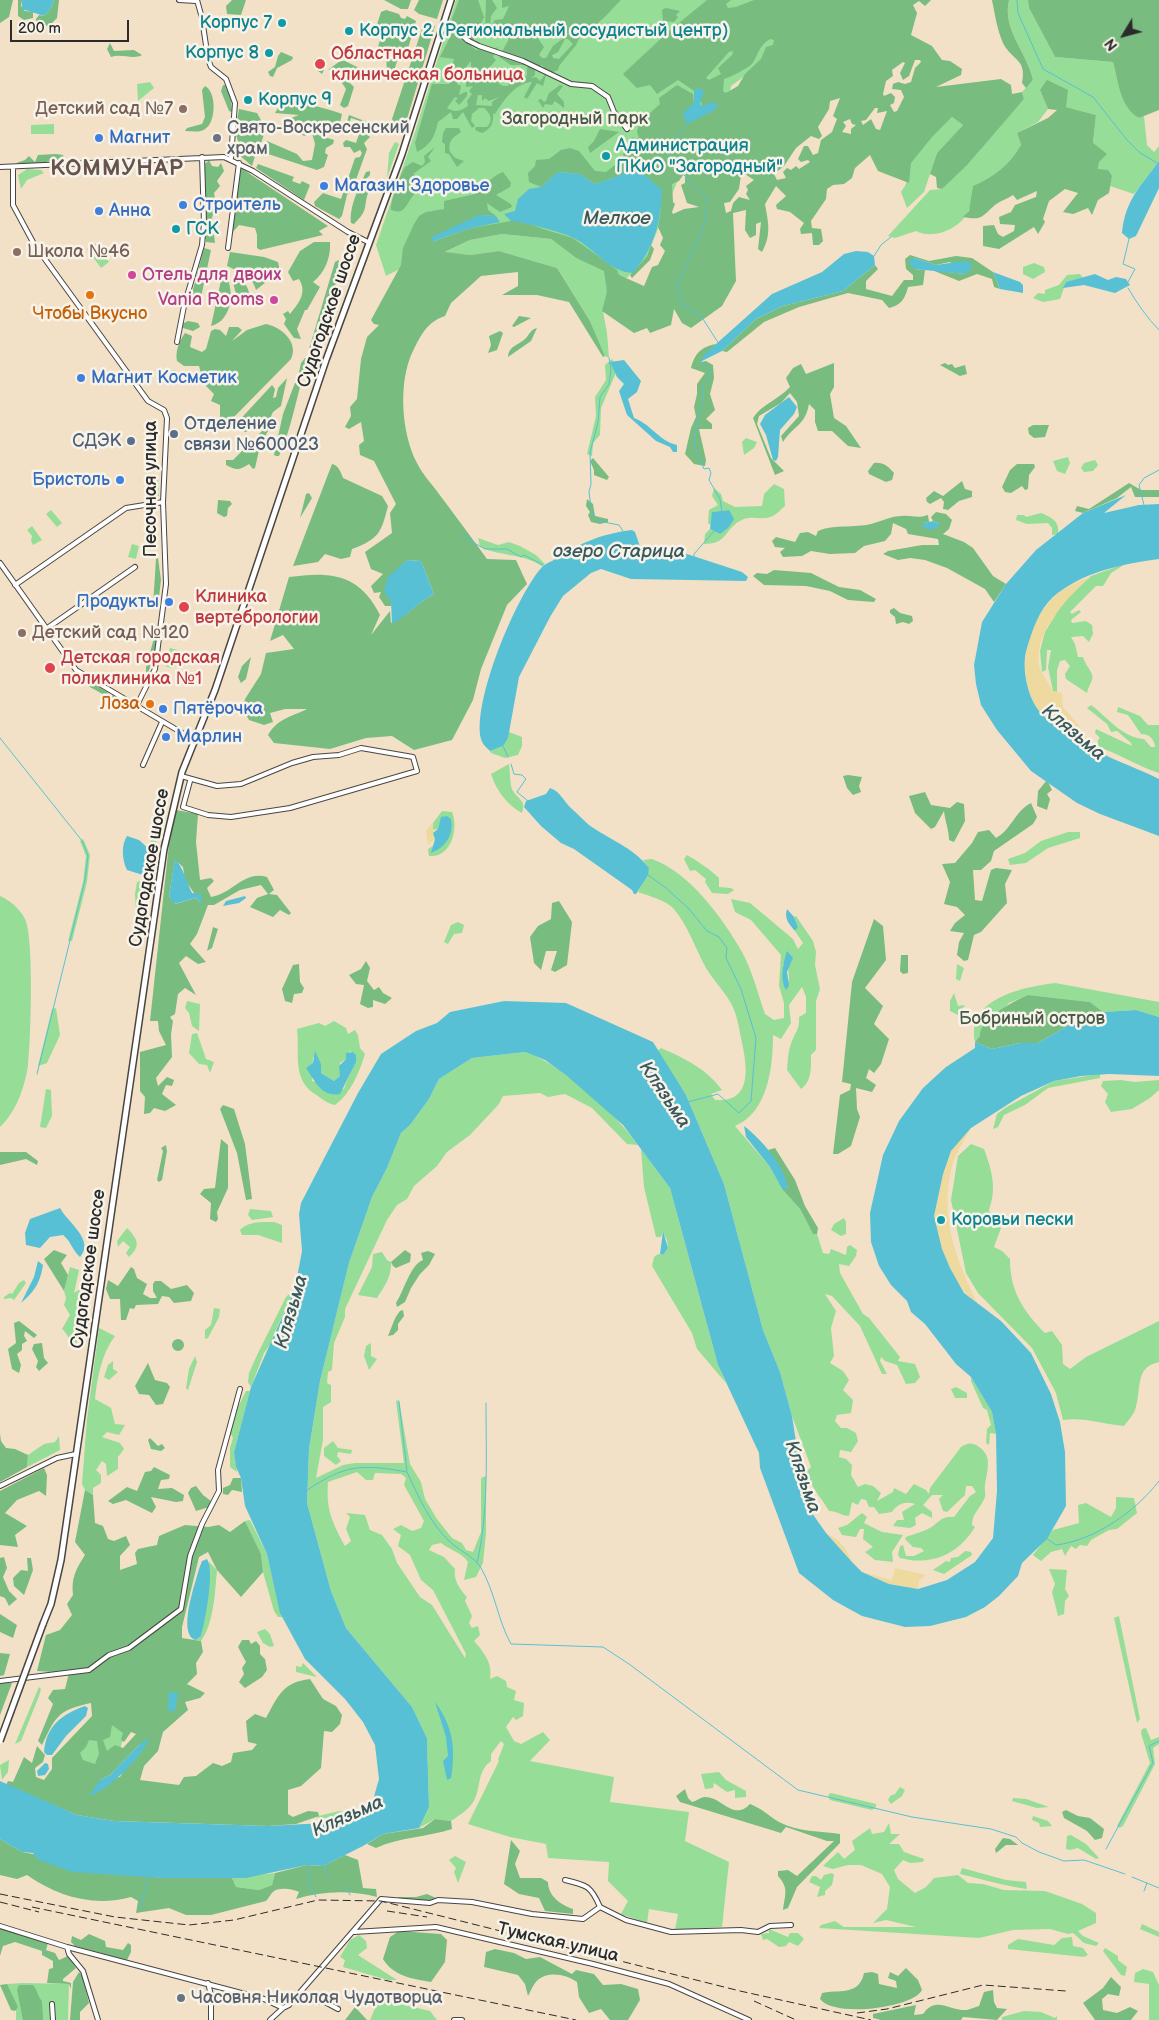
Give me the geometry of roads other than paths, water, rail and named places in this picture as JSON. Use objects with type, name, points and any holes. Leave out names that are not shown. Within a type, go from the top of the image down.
[{"type":"main road","name":"Судогодское шоссе","points":[[0,1741],[57,1580],[164,849],[181,776],[247,598],[326,360],[405,145],[450,0]]},
{"type":"street","points":[[179,0],[196,0],[202,18],[210,67],[226,79],[235,103],[231,158]]},
{"type":"street","points":[[443,23],[454,27],[467,40],[479,46],[522,62],[571,84],[592,86],[608,96],[614,112],[627,129]]},
{"type":"street","points":[[0,167],[219,156],[231,158],[348,232],[368,242]]},
{"type":"street","points":[[178,342],[184,306],[202,245],[204,223],[202,158]]},
{"type":"street","points":[[228,248],[239,163]]},
{"type":"street","name":"Песочная улица","points":[[13,167],[13,205],[36,249],[148,401],[164,410],[167,427],[163,502],[166,584],[158,654],[151,677],[136,707]]},
{"type":"street","points":[[15,585],[126,508],[163,502]]},
{"type":"street","points":[[0,563],[76,670],[194,740]]},
{"type":"street","points":[[46,629],[135,567]]},
{"type":"street","points":[[143,765],[162,722]]},
{"type":"street","points":[[181,776],[190,781],[216,786],[241,784],[292,763],[313,757],[339,755],[361,748],[413,756],[417,771],[290,808],[231,817],[208,815],[183,807],[190,781]]},
{"type":"street","points":[[0,1681],[89,1670],[110,1655],[129,1648],[181,1609],[190,1556],[202,1524],[219,1489],[218,1470],[240,1389]]},
{"type":"street","points":[[0,1486],[57,1458],[76,1454]]},
{"type":"street","points":[[565,1880],[584,1885],[593,1891],[600,1908],[626,1920],[671,1932],[741,1930],[758,1932],[770,1926],[791,1925]]},
{"type":"street","points":[[270,2020],[283,2008],[289,2006],[384,1898],[430,1903],[438,1900],[472,1902],[532,1914],[583,1919],[600,1908]]},
{"type":"street","points":[[0,1926],[67,1947],[264,1999],[283,2008]]},
{"type":"street","name":"Тумская улица","points":[[354,1932],[436,1927],[669,1984],[749,2020]]},
{"type":"street","points":[[67,1947],[69,1954],[83,1971],[98,2020]]},
{"type":"street","points":[[208,1983],[211,1995],[211,2020]]},
{"type":"street","points":[[295,1999],[304,1998],[325,2002],[338,2010]]},
{"type":"street","points":[[52,2004],[53,2020]]},
{"type":"street","points":[[454,2020],[462,2020]]},
{"type":"water","points":[[22,0],[54,0],[51,8],[44,16],[22,9]]},
{"type":"water","points":[[698,88],[704,91],[700,104],[702,106],[713,102],[718,105],[713,111],[687,124],[683,113],[694,103],[694,91]]},
{"type":"water","points":[[1159,161],[1159,188],[1136,236],[1129,239],[1122,233],[1130,202]]},
{"type":"water","name":"Мелкое","points":[[628,168],[639,170],[662,190],[660,213],[655,235],[646,254],[633,273],[617,269],[574,238],[511,221],[504,214],[515,211],[518,199],[529,189],[541,187],[558,172],[580,174],[595,184],[621,175]]},
{"type":"water","points":[[479,215],[496,216],[500,222],[471,228],[431,242],[432,237]]},
{"type":"water","points":[[856,251],[868,252],[874,256],[875,265],[843,291],[783,306],[756,319],[722,351],[700,362],[706,353],[772,294],[822,272],[844,254]]},
{"type":"water","points":[[914,258],[936,265],[963,261],[973,264],[965,274],[914,269],[908,261]]},
{"type":"water","points":[[993,272],[1020,282],[1023,285],[1023,293],[1000,289]]},
{"type":"water","points":[[1095,274],[1108,280],[1116,277],[1126,279],[1130,285],[1115,293],[1084,285],[1063,288],[1066,282]]},
{"type":"water","points":[[624,360],[641,381],[637,392],[628,399],[634,418],[665,440],[677,445],[677,452],[673,452],[670,447],[656,441],[627,415],[619,391],[624,384],[617,377],[610,362]]},
{"type":"water","points":[[789,397],[797,407],[794,414],[780,430],[776,461],[773,460],[766,435],[760,424],[765,415]]},
{"type":"water","points":[[1126,495],[1104,513],[1139,505],[1159,504],[1159,559],[1103,570],[1064,588],[1053,597],[1040,614],[1029,641],[1025,655],[1025,672],[1026,681],[1035,706],[1052,724],[1096,751],[1159,779],[1159,836],[1100,814],[1077,803],[1031,771],[997,730],[981,705],[974,665],[982,622],[1006,584],[1036,550],[1083,513]]},
{"type":"water","points":[[729,510],[734,519],[728,528],[720,534],[710,529],[712,512]]},
{"type":"water","points":[[933,521],[939,523],[938,527],[930,530],[922,527],[924,523]]},
{"type":"water","name":"озеро Старица","points":[[632,530],[635,532],[643,555],[648,556],[653,552],[661,556],[687,554],[742,572],[748,577],[746,581],[631,579],[601,569],[591,573],[563,596],[550,617],[519,677],[508,738],[503,746],[490,751],[481,739],[480,722],[489,676],[509,624],[532,581],[544,565],[580,545],[609,534]]},
{"type":"water","points":[[407,560],[421,561],[434,594],[392,624],[391,602],[384,591],[388,577]]},
{"type":"water","points":[[550,788],[559,794],[589,825],[629,849],[649,868],[648,875],[636,894],[574,849],[561,843],[541,826],[524,807],[526,801],[546,794]]},
{"type":"water","points":[[447,816],[451,819],[452,825],[448,840],[431,853],[435,839],[433,833],[438,829],[441,817]]},
{"type":"water","points":[[127,836],[139,840],[149,849],[147,872],[143,875],[127,870],[125,866],[123,848]]},
{"type":"water","points":[[175,859],[183,871],[192,893],[201,894],[202,904],[196,898],[174,904],[169,896]]},
{"type":"water","points":[[245,896],[246,898],[239,903],[223,906],[226,901]]},
{"type":"water","points":[[787,909],[794,917],[798,927],[795,931],[787,919]]},
{"type":"water","points":[[787,951],[793,958],[787,972],[789,986],[786,990],[782,975]]},
{"type":"water","name":"Клязьма","points":[[504,1001],[566,1003],[653,1042],[686,1095],[724,1184],[763,1330],[780,1372],[792,1416],[800,1467],[808,1492],[800,1496],[826,1533],[862,1572],[889,1584],[918,1589],[947,1580],[975,1562],[993,1538],[997,1491],[996,1434],[992,1412],[971,1377],[956,1364],[925,1324],[911,1312],[907,1301],[891,1285],[879,1266],[871,1242],[870,1213],[883,1155],[899,1121],[923,1088],[946,1067],[975,1048],[975,1042],[992,1049],[1020,1043],[1038,1043],[1076,1021],[1103,1012],[1136,1010],[1159,1017],[1159,1076],[1109,1074],[1081,1076],[1054,1081],[1021,1096],[971,1128],[951,1151],[943,1174],[934,1216],[942,1249],[964,1293],[1001,1321],[1031,1353],[1051,1394],[1060,1422],[1065,1452],[1066,1506],[1047,1539],[1022,1563],[1018,1576],[999,1596],[985,1607],[966,1617],[930,1626],[905,1627],[862,1616],[833,1600],[799,1573],[760,1468],[759,1453],[718,1365],[670,1188],[623,1125],[566,1075],[545,1060],[525,1052],[472,1058],[439,1079],[429,1099],[410,1125],[401,1133],[387,1168],[372,1197],[349,1263],[320,1381],[309,1449],[307,1503],[331,1591],[346,1628],[412,1707],[427,1738],[429,1807],[419,1828],[383,1834],[323,1866],[307,1865],[246,1878],[161,1878],[72,1872],[37,1859],[33,1853],[22,1852],[0,1839],[0,1781],[77,1815],[114,1821],[268,1826],[324,1823],[352,1815],[373,1800],[379,1779],[375,1745],[363,1722],[345,1699],[305,1659],[280,1613],[267,1554],[245,1506],[241,1478],[236,1467],[234,1452],[251,1387],[295,1288],[302,1251],[299,1214],[301,1203],[358,1093],[381,1054],[416,1031],[437,1023],[450,1012]]},
{"type":"water","points":[[315,1051],[321,1064],[321,1073],[334,1081],[340,1076],[339,1066],[346,1059],[346,1053],[353,1052],[356,1055],[356,1062],[340,1094],[328,1093],[319,1087],[306,1068],[313,1063]]},
{"type":"water","points":[[744,1126],[772,1154],[783,1172],[788,1189],[782,1189],[770,1167],[746,1137]]},
{"type":"water","points":[[60,1208],[82,1238],[84,1251],[80,1257],[63,1235],[50,1237],[40,1248],[26,1245],[25,1233],[30,1219]]},
{"type":"water","points":[[663,1231],[668,1248],[663,1255],[660,1254]]},
{"type":"water","points":[[38,1261],[43,1265],[38,1282],[30,1295],[21,1303],[34,1277]]},
{"type":"water","points":[[207,1559],[210,1585],[201,1636],[196,1640],[191,1636],[188,1629],[189,1608],[199,1569],[202,1561]]},
{"type":"water","points":[[169,1692],[178,1693],[175,1711],[168,1711]]},
{"type":"water","points":[[435,1702],[446,1720],[452,1738],[451,1778],[447,1780],[443,1761],[448,1756],[446,1737]]},
{"type":"water","points":[[85,1706],[88,1708],[86,1716],[66,1736],[52,1755],[47,1755],[44,1752],[45,1743],[52,1728],[62,1717]]},
{"type":"water","points":[[149,1738],[140,1754],[124,1772],[105,1788],[89,1796],[100,1780],[110,1775],[140,1744]]},
{"type":"water","points":[[45,1763],[48,1764],[49,1769],[45,1775],[38,1776],[37,1771]]},
{"type":"waterway","points":[[1017,0],[1018,13],[1043,69],[1093,97],[1127,140],[1139,152],[1157,163]]},
{"type":"waterway","points":[[687,124],[674,140],[668,159],[706,197],[706,204]]},
{"type":"waterway","points":[[706,210],[704,226],[677,284],[681,304],[701,316],[719,344]]},
{"type":"waterway","points":[[874,256],[881,245],[891,237]]},
{"type":"waterway","points":[[1128,282],[1135,269],[1123,264],[1129,239]]},
{"type":"waterway","points":[[583,261],[589,250]]},
{"type":"waterway","points":[[1128,288],[1142,310],[1159,330]]},
{"type":"waterway","points":[[591,507],[589,492],[591,484],[590,453],[598,422],[600,397],[609,384],[611,370],[609,358]]},
{"type":"waterway","points":[[700,362],[710,369],[709,378],[703,385],[704,406],[699,410],[694,445],[704,469],[709,468],[711,473],[709,480],[720,499],[722,512]]},
{"type":"waterway","points":[[1144,505],[1139,485],[1144,478],[1159,470]]},
{"type":"waterway","points":[[592,512],[598,521],[619,525],[623,531]]},
{"type":"waterway","points":[[694,558],[694,554],[715,530]]},
{"type":"waterway","points":[[462,536],[485,549],[507,549],[521,557],[524,555],[543,565]]},
{"type":"waterway","points":[[0,738],[83,842],[88,856],[85,880],[37,1074]]},
{"type":"waterway","points":[[503,746],[508,757]]},
{"type":"waterway","points":[[511,764],[514,774],[522,775],[526,779],[517,792],[528,801]]},
{"type":"waterway","name":"Клязьма","points":[[648,875],[689,909],[707,931],[719,937],[727,948],[726,958],[741,989],[756,1038],[751,1101],[739,1113],[718,1094],[688,1102]]},
{"type":"waterway","points":[[399,1402],[407,1471]]},
{"type":"waterway","points":[[477,1563],[485,1504],[486,1403]]},
{"type":"waterway","points":[[306,1491],[332,1476],[354,1468],[366,1467],[407,1472],[425,1509],[442,1534],[475,1560],[481,1568],[511,1644],[603,1647],[629,1664],[798,1790],[912,1817],[991,1829],[1016,1837],[1022,1843],[1039,1852],[1064,1861],[1084,1860],[1125,1874]]},
{"type":"waterway","points":[[1046,1538],[1056,1545],[1071,1542],[1099,1531],[1126,1514],[1159,1481]]},
{"type":"waterway","points":[[1106,1849],[1153,1763],[1149,1746],[1159,1741]]},
{"type":"waterway","points":[[309,1865],[309,1883],[316,1897]]},
{"type":"waterway","points":[[324,1866],[327,1875]]},
{"type":"waterway","points":[[140,1908],[147,1883],[146,1875]]},
{"type":"waterway","points":[[1132,1877],[1159,1888]]},
{"type":"waterway","points":[[1144,1891],[1147,1883]]},
{"type":"waterway","points":[[346,1886],[350,1895]]},
{"type":"railway","points":[[0,1894],[115,1917],[189,1925],[234,1920],[318,1900],[381,1901],[740,1991],[871,2020]]},
{"type":"railway","points":[[0,1902],[39,1912]]},
{"type":"railway","points":[[32,1907],[576,2020]]},
{"type":"railway","points":[[387,1911],[427,1917]]},
{"type":"railway","points":[[857,2013],[887,2009],[983,1985],[1066,1991]]},
{"type":"railway","points":[[754,2001],[796,2020]]},
{"type":"place","name":"Корпус 7","points":[[282,23]]},
{"type":"place","name":"Корпус 2 (Региональный сосудистый центр)","points":[[349,31]]},
{"type":"place","name":"Корпус 8","points":[[269,53]]},
{"type":"place","name":"Областная клиническая больница","points":[[320,64]]},
{"type":"place","name":"Корпус 9","points":[[248,100]]},
{"type":"place","name":"Детский сад №7","points":[[183,109]]},
{"type":"place","name":"Магнит","points":[[99,138]]},
{"type":"place","name":"Свято-Воскресенский храм","points":[[217,138]]},
{"type":"place","name":"Администрация ПКиО \"Загородный\"","points":[[606,156]]},
{"type":"place","name":"Магазин Здоровье","points":[[324,186]]},
{"type":"place","name":"Строитель","points":[[183,205]]},
{"type":"place","name":"Анна","points":[[99,211]]},
{"type":"place","name":"ГСК","points":[[176,229]]},
{"type":"place","name":"Школа №46","points":[[17,252]]},
{"type":"place","name":"Отель для двоих","points":[[132,275]]},
{"type":"place","name":"Чтобы Вкусно","points":[[90,295]]},
{"type":"place","name":"Vania Rooms","points":[[274,300]]},
{"type":"place","name":"Магнит Косметик","points":[[81,378]]},
{"type":"place","name":"Отделение связи №600023","points":[[174,434]]},
{"type":"place","name":"СДЭК","points":[[131,441]]},
{"type":"place","name":"Бристоль","points":[[120,480]]},
{"type":"place","name":"Продукты","points":[[169,602]]},
{"type":"place","name":"Клиника вертебрологии","points":[[184,607]]},
{"type":"place","name":"Детский сад №120","points":[[22,633]]},
{"type":"place","name":"Детская городская поликлиника №1","points":[[50,668]]},
{"type":"place","name":"Лоза","points":[[150,704]]},
{"type":"place","name":"Пятёрочка","points":[[163,709]]},
{"type":"place","name":"Марлин","points":[[166,737]]},
{"type":"place","name":"Коровьи пески","points":[[941,1220]]},
{"type":"place","name":"Часовня Николая Чудотворца","points":[[181,1998]]},
{"type":"district","name":"КОММУНАР","points":[[117,169]]},
{"type":"park label","name":"Загородный парк","points":[[575,119]]},
{"type":"park label","name":"Бобриный остров","points":[[1032,1019]]}]
